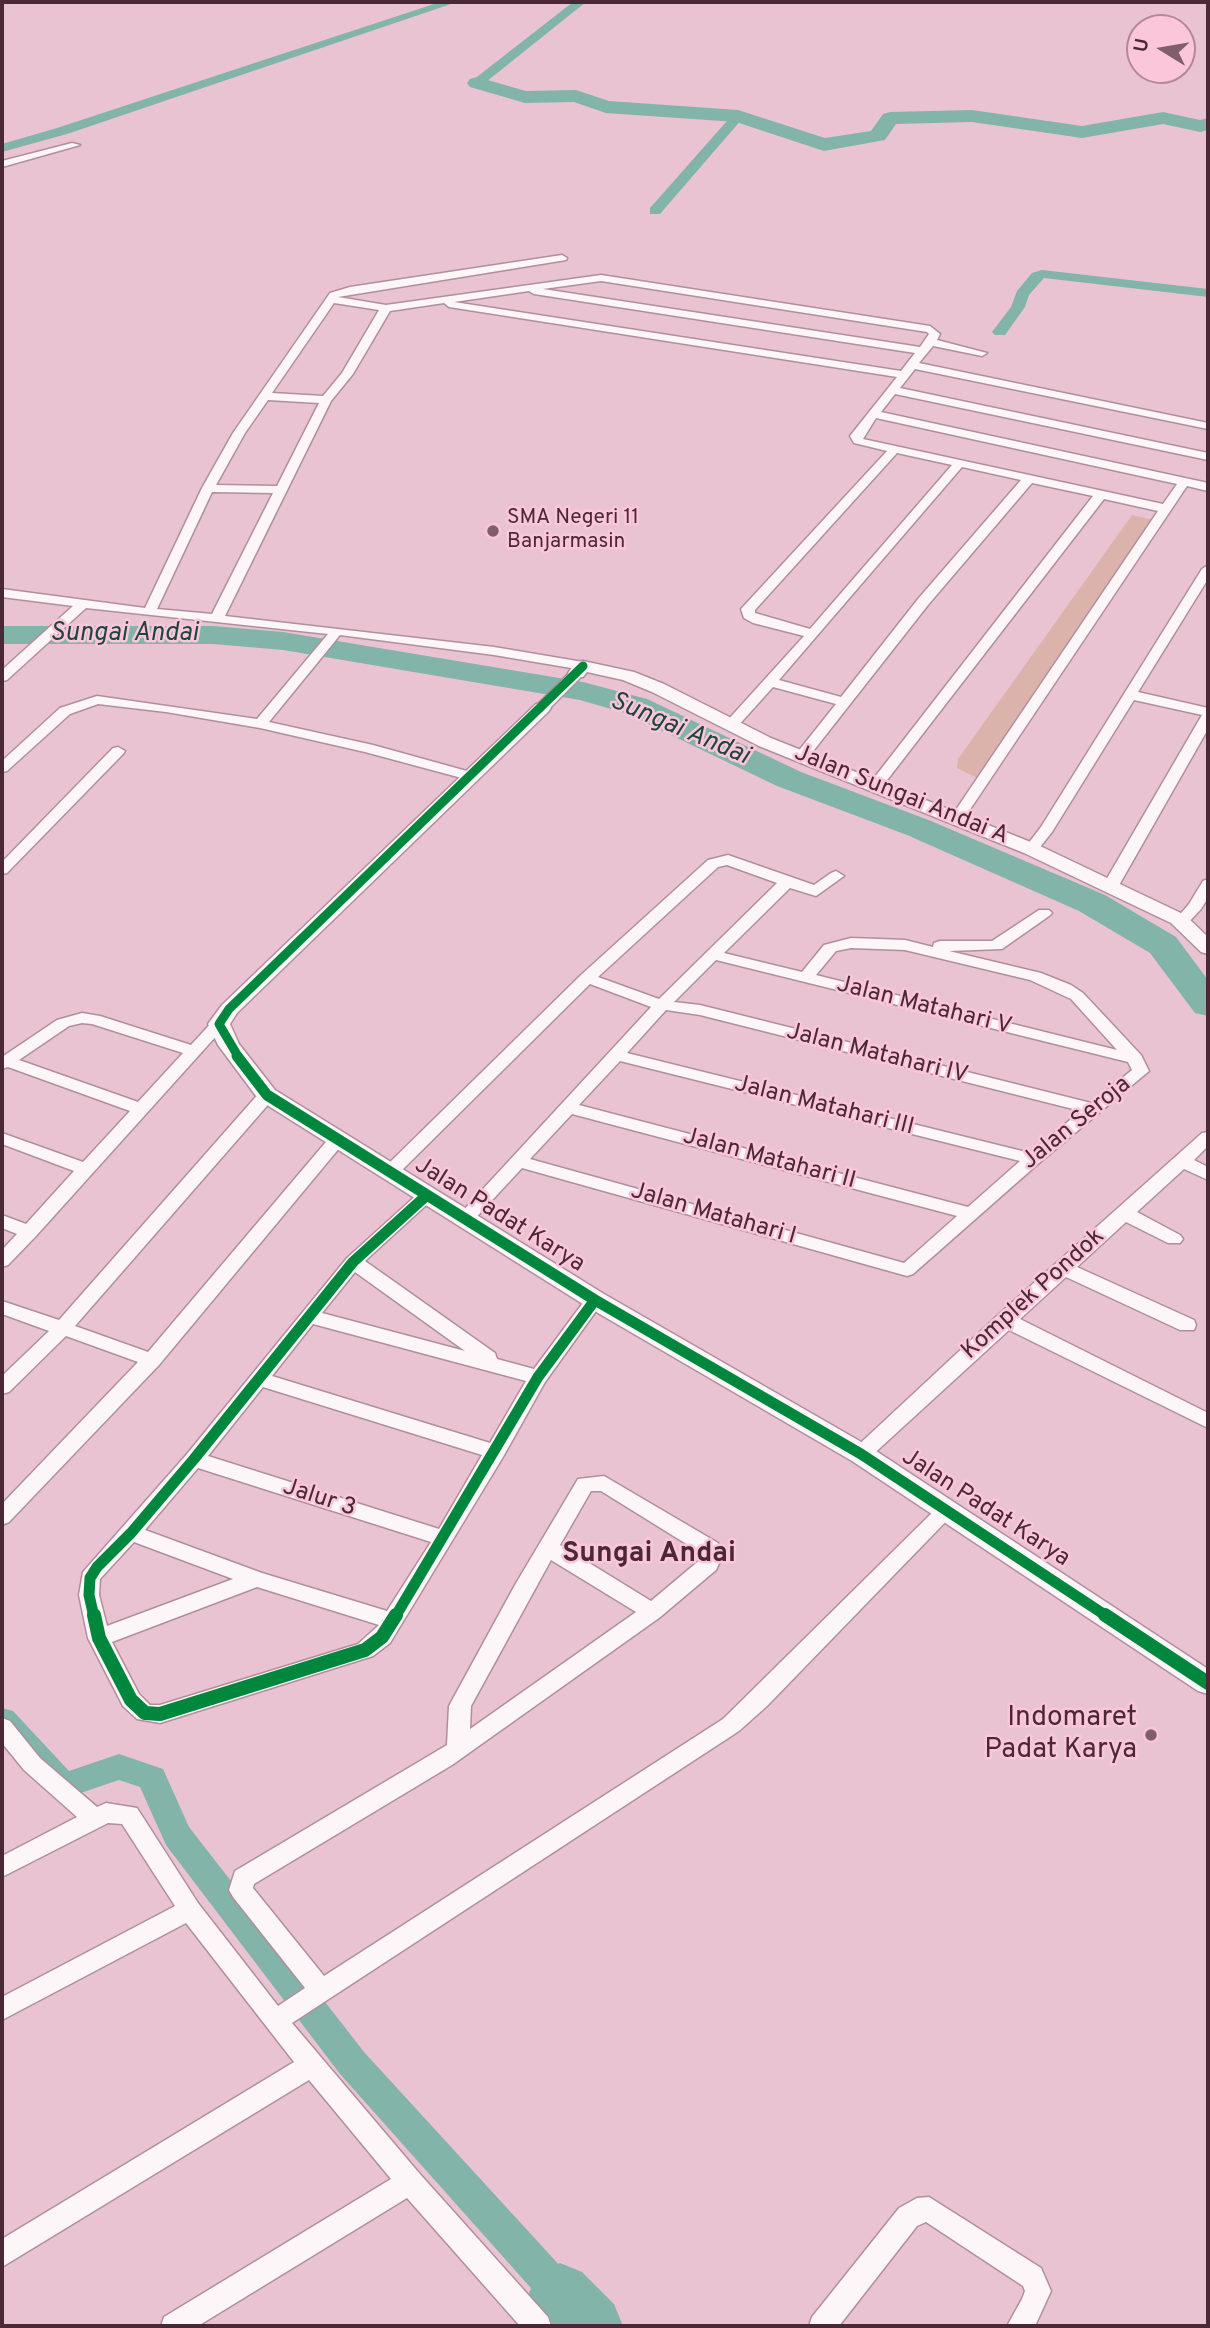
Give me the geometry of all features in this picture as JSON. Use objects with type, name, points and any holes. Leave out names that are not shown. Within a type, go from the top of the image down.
[{"type":"street","points":[[2,164],[75,145]]},
{"type":"street","points":[[149,612],[208,488],[239,433],[330,299],[349,290],[562,258]]},
{"type":"street","points":[[330,299],[386,307],[601,278],[930,329],[935,334],[856,439],[893,451],[1167,509]]},
{"type":"street","points":[[517,289],[657,312],[982,353]]},
{"type":"street","points":[[429,301],[637,334],[909,370],[1208,426]]},
{"type":"street","points":[[217,618],[326,400],[347,374],[386,307]]},
{"type":"street","points":[[637,334],[657,312]]},
{"type":"street","points":[[893,390],[1208,457]]},
{"type":"street","points":[[265,396],[326,400]]},
{"type":"street","points":[[873,414],[1208,487]]},
{"type":"street","points":[[813,635],[758,620],[749,615],[748,609],[893,451]]},
{"type":"street","points":[[732,724],[813,635],[958,465]]},
{"type":"street","points":[[802,756],[923,603],[1028,480]]},
{"type":"street","points":[[957,817],[1184,482]]},
{"type":"street","points":[[208,488],[281,490]]},
{"type":"street","points":[[876,785],[1100,496]]},
{"type":"street","points":[[1031,849],[1047,829],[1132,695],[1208,569]]},
{"type":"street","points":[[2,593],[217,618],[334,636],[494,651],[580,670]]},
{"type":"street","points":[[2,677],[83,604]]},
{"type":"street","points":[[260,724],[334,636]]},
{"type":"street","points":[[2,1261],[219,1024],[229,1009],[580,670]]},
{"type":"street","name":"Jalan Sungai Andai A","points":[[580,670],[628,676],[658,688],[765,742],[1031,849],[1151,904],[1181,922],[1208,948]]},
{"type":"street","points":[[771,682],[845,702]]},
{"type":"street","points":[[1110,887],[1208,714],[1132,695]]},
{"type":"street","points":[[2,768],[65,710],[86,702],[122,702],[260,724],[368,748],[468,776]]},
{"type":"street","points":[[2,870],[118,751]]},
{"type":"street","points":[[390,1172],[587,978],[719,861],[728,860],[816,891],[836,876]]},
{"type":"street","points":[[465,1219],[662,1005],[787,882]]},
{"type":"street","points":[[1181,922],[1196,906],[1208,884]]},
{"type":"street","points":[[905,945],[996,946],[1044,914]]},
{"type":"street","name":"Jalan Seroja","points":[[806,978],[835,945],[905,945],[1035,976],[1059,985],[1077,996],[1135,1059],[1141,1071],[1033,1159],[906,1269]]},
{"type":"street","name":"Jalan Matahari V","points":[[714,955],[1135,1059]]},
{"type":"street","name":"Jalan Matahari IV","points":[[587,978],[662,1005],[691,1008],[1092,1110]]},
{"type":"street","points":[[4,1062],[63,1023],[82,1018],[94,1019],[192,1051]]},
{"type":"street","name":"Jalan Padat Karya","points":[[219,1024],[229,1045],[267,1096],[595,1300],[861,1454],[1208,1683]]},
{"type":"street","name":"Jalan Matahari III","points":[[616,1055],[1033,1159]]},
{"type":"street","points":[[4,1062],[142,1109]]},
{"type":"street","points":[[2,1388],[62,1329],[267,1096]]},
{"type":"street","name":"Jalan Matahari II","points":[[567,1107],[972,1214]]},
{"type":"street","name":"Komplek Pondok","points":[[861,1454],[1208,1137]]},
{"type":"street","points":[[2,1138],[87,1170]]},
{"type":"street","points":[[2,1517],[152,1360],[337,1140]]},
{"type":"street","name":"Jalan Matahari I","points":[[519,1161],[906,1269]]},
{"type":"street","points":[[1182,1161],[1208,1174]]},
{"type":"street","points":[[427,1195],[353,1262],[194,1460],[131,1533],[97,1566],[90,1578],[89,1595],[99,1638],[131,1700],[145,1713],[160,1714],[365,1650],[382,1637],[496,1452],[538,1377],[595,1300]]},
{"type":"street","points":[[1124,1213],[1174,1239]]},
{"type":"street","points":[[2,1221],[30,1232]]},
{"type":"street","points":[[353,1262],[496,1364]]},
{"type":"street","points":[[1063,1268],[1187,1325]]},
{"type":"street","points":[[2,1307],[152,1360]]},
{"type":"street","points":[[308,1316],[538,1377]]},
{"type":"street","points":[[1005,1321],[1208,1421]]},
{"type":"street","points":[[259,1379],[496,1452]]},
{"type":"street","name":"Jalur 3","points":[[194,1460],[444,1538]]},
{"type":"street","points":[[458,1749],[460,1706],[585,1484],[604,1483],[711,1549],[709,1564],[652,1612],[458,1749],[243,1878],[241,1890],[302,2004],[311,2065],[538,2326]]},
{"type":"street","points":[[302,2004],[731,1725],[948,1509]]},
{"type":"street","points":[[131,1533],[256,1579],[394,1621]]},
{"type":"street","points":[[548,1548],[652,1612]]},
{"type":"street","points":[[99,1638],[256,1579]]},
{"type":"street","points":[[2,1727],[32,1764],[95,1819]]},
{"type":"street","points":[[2,1867],[106,1812],[129,1815],[190,1910],[302,2004]]},
{"type":"street","points":[[2,2009],[190,1910]]},
{"type":"street","points":[[2,2254],[311,2065]]},
{"type":"street","points":[[174,2326],[410,2182]]},
{"type":"street","points":[[822,2326],[908,2217],[917,2210],[929,2209],[1032,2277],[1038,2291],[1020,2326]]},
{"type":"shaded area","points":[[1132,515],[1157,521],[984,774],[977,778],[957,768],[958,759]]},
{"type":"waterway","points":[[2,148],[62,131],[451,2]]},
{"type":"waterway","points":[[477,83],[580,2]]},
{"type":"waterway","points":[[477,83],[525,97],[576,96],[606,107],[738,116],[824,145],[878,136],[890,118],[972,116],[1082,132],[1163,118],[1200,126],[1208,124]]},
{"type":"waterway","points":[[655,211],[738,116]]},
{"type":"waterway","points":[[1000,332],[1018,307],[1022,294],[1037,276],[1042,274],[1208,293]]},
{"type":"waterway","name":"Sungai Andai","points":[[2,635],[213,635],[283,641],[583,691],[636,706],[789,779],[919,828],[1092,903],[1163,945],[1208,1005]]},
{"type":"waterway","points":[[1198,989],[1208,986]]},
{"type":"waterway","points":[[2,1720],[63,1786],[119,1767],[152,1778],[177,1835],[352,2063],[560,2293]]},
{"type":"waterway","points":[[560,2293],[592,2326]]},
{"type":"cycle path","points":[[583,666],[229,1009],[219,1024],[229,1045],[267,1095],[595,1300],[861,1454],[1208,1683]]},
{"type":"cycle path","points":[[427,1195],[353,1262],[194,1459],[90,1578],[89,1595],[99,1638],[131,1700],[145,1713],[160,1714],[365,1650],[382,1637],[444,1538],[538,1377],[595,1300]]},
{"type":"place","name":"SMA Negeri 11 Banjarmasin","points":[[493,531]]},
{"type":"place","name":"Indomaret Padat Karya","points":[[1151,1735]]},
{"type":"district","name":"Sungai Andai","points":[[649,1555]]}]
